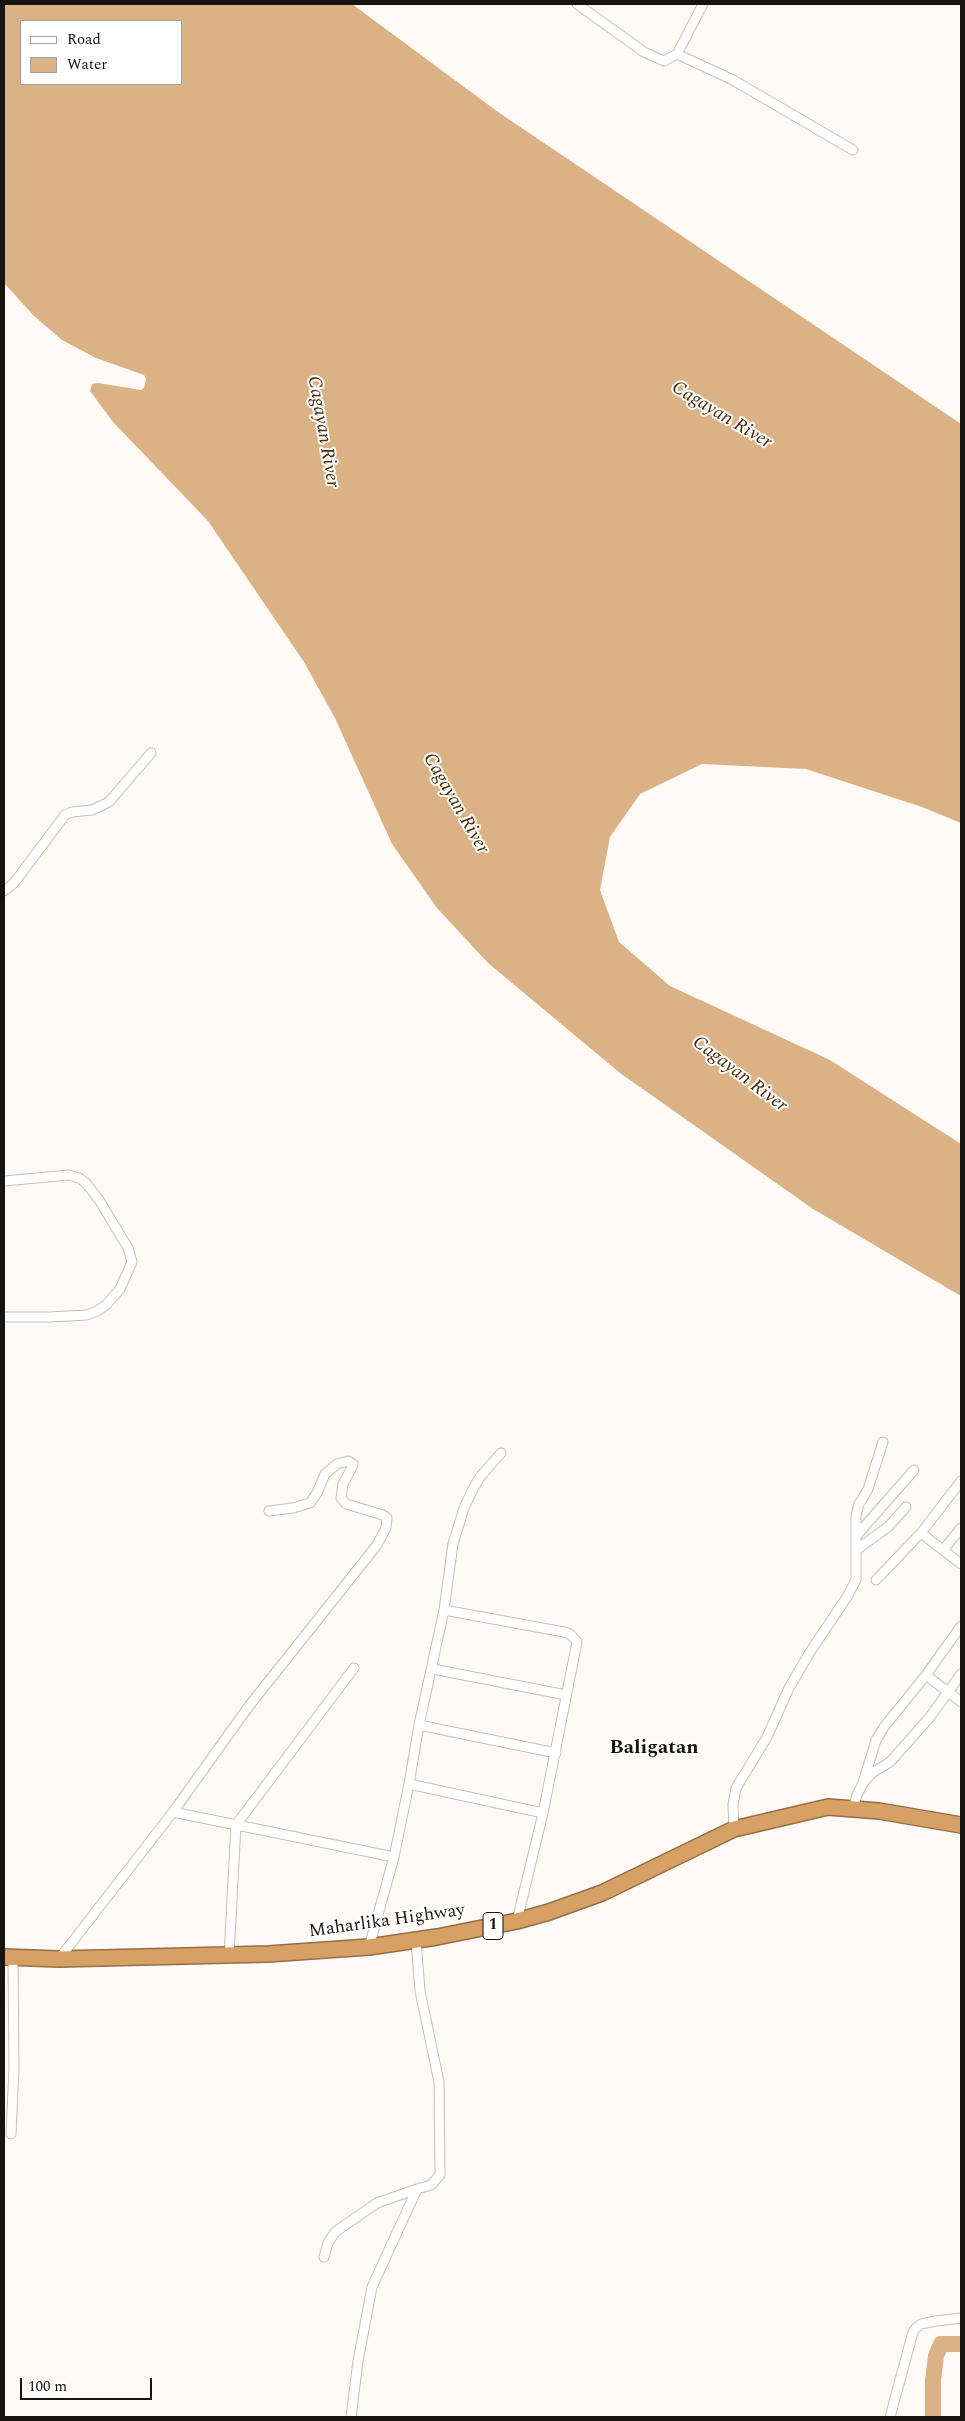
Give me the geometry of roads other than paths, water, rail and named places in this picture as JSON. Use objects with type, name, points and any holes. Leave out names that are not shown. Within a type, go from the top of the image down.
[{"type":"highway","name":"Maharlika Highway","points":[[8,1957],[59,1959],[268,1954],[369,1947],[517,1921],[602,1893],[734,1829],[828,1808],[854,1808],[961,1825]]},
{"type":"street","points":[[577,4],[654,57],[664,61],[677,54],[703,4]]},
{"type":"street","points":[[677,54],[733,80],[853,150]]},
{"type":"street","points":[[4,891],[14,883],[65,815],[72,812],[92,810],[109,802],[151,753]]},
{"type":"street","points":[[4,1181],[69,1175],[79,1178],[99,1200],[128,1248],[132,1262],[120,1289],[106,1305],[97,1311],[87,1315],[59,1317],[4,1317]]},
{"type":"street","points":[[734,1829],[736,1788],[767,1736],[789,1688],[856,1580],[856,1516],[868,1489],[883,1442]]},
{"type":"street","points":[[369,1947],[394,1856],[410,1784],[419,1725],[433,1669],[444,1610],[453,1544],[464,1508],[480,1476],[501,1453]]},
{"type":"street","points":[[59,1959],[173,1812],[249,1706],[377,1545],[386,1528],[386,1518],[383,1515],[346,1504],[341,1498],[342,1484],[352,1467],[350,1462],[337,1464],[326,1474],[310,1503],[293,1508],[269,1511]]},
{"type":"street","points":[[857,1535],[914,1470]]},
{"type":"street","points":[[876,1580],[921,1532],[961,1480]]},
{"type":"street","points":[[856,1550],[888,1527],[906,1507]]},
{"type":"street","points":[[944,1549],[961,1528]]},
{"type":"street","points":[[921,1532],[961,1564]]},
{"type":"street","points":[[444,1610],[570,1634],[577,1642],[556,1753],[517,1921]]},
{"type":"street","points":[[864,1783],[876,1740],[961,1626]]},
{"type":"street","points":[[230,1955],[236,1825],[354,1668]]},
{"type":"street","points":[[433,1669],[566,1695]]},
{"type":"street","points":[[854,1808],[856,1795],[864,1783],[872,1773],[890,1762],[930,1717],[961,1674]]},
{"type":"street","points":[[926,1675],[961,1702]]},
{"type":"street","points":[[419,1725],[556,1753]]},
{"type":"street","points":[[410,1784],[543,1813]]},
{"type":"street","points":[[173,1812],[394,1856]]},
{"type":"street","points":[[324,2257],[328,2243],[335,2232],[377,2203],[431,2185],[440,2175],[439,2082],[420,1991],[416,1940]]},
{"type":"street","points":[[8,1957],[14,2068],[11,2134]]},
{"type":"street","points":[[351,2417],[368,2299],[417,2189]]},
{"type":"street","points":[[890,2417],[913,2332],[921,2324],[936,2320],[961,2318]]},
{"type":"water","name":"Cagayan River","points":[[4,4],[352,4],[498,112],[961,424],[961,823],[922,807],[806,769],[702,764],[640,794],[610,837],[600,890],[619,942],[670,986],[830,1060],[961,1144],[961,1296],[813,1209],[620,1073],[488,963],[437,908],[392,844],[335,718],[304,662],[208,521],[113,422],[90,391],[92,384],[98,383],[141,390],[144,388],[146,379],[144,375],[96,358],[62,340],[33,315],[4,283]]},
{"type":"waterway","points":[[933,2417],[933,2380],[936,2356],[941,2344],[961,2344]]},
{"type":"district","name":"Baligatan","points":[[654,1749]]}]
